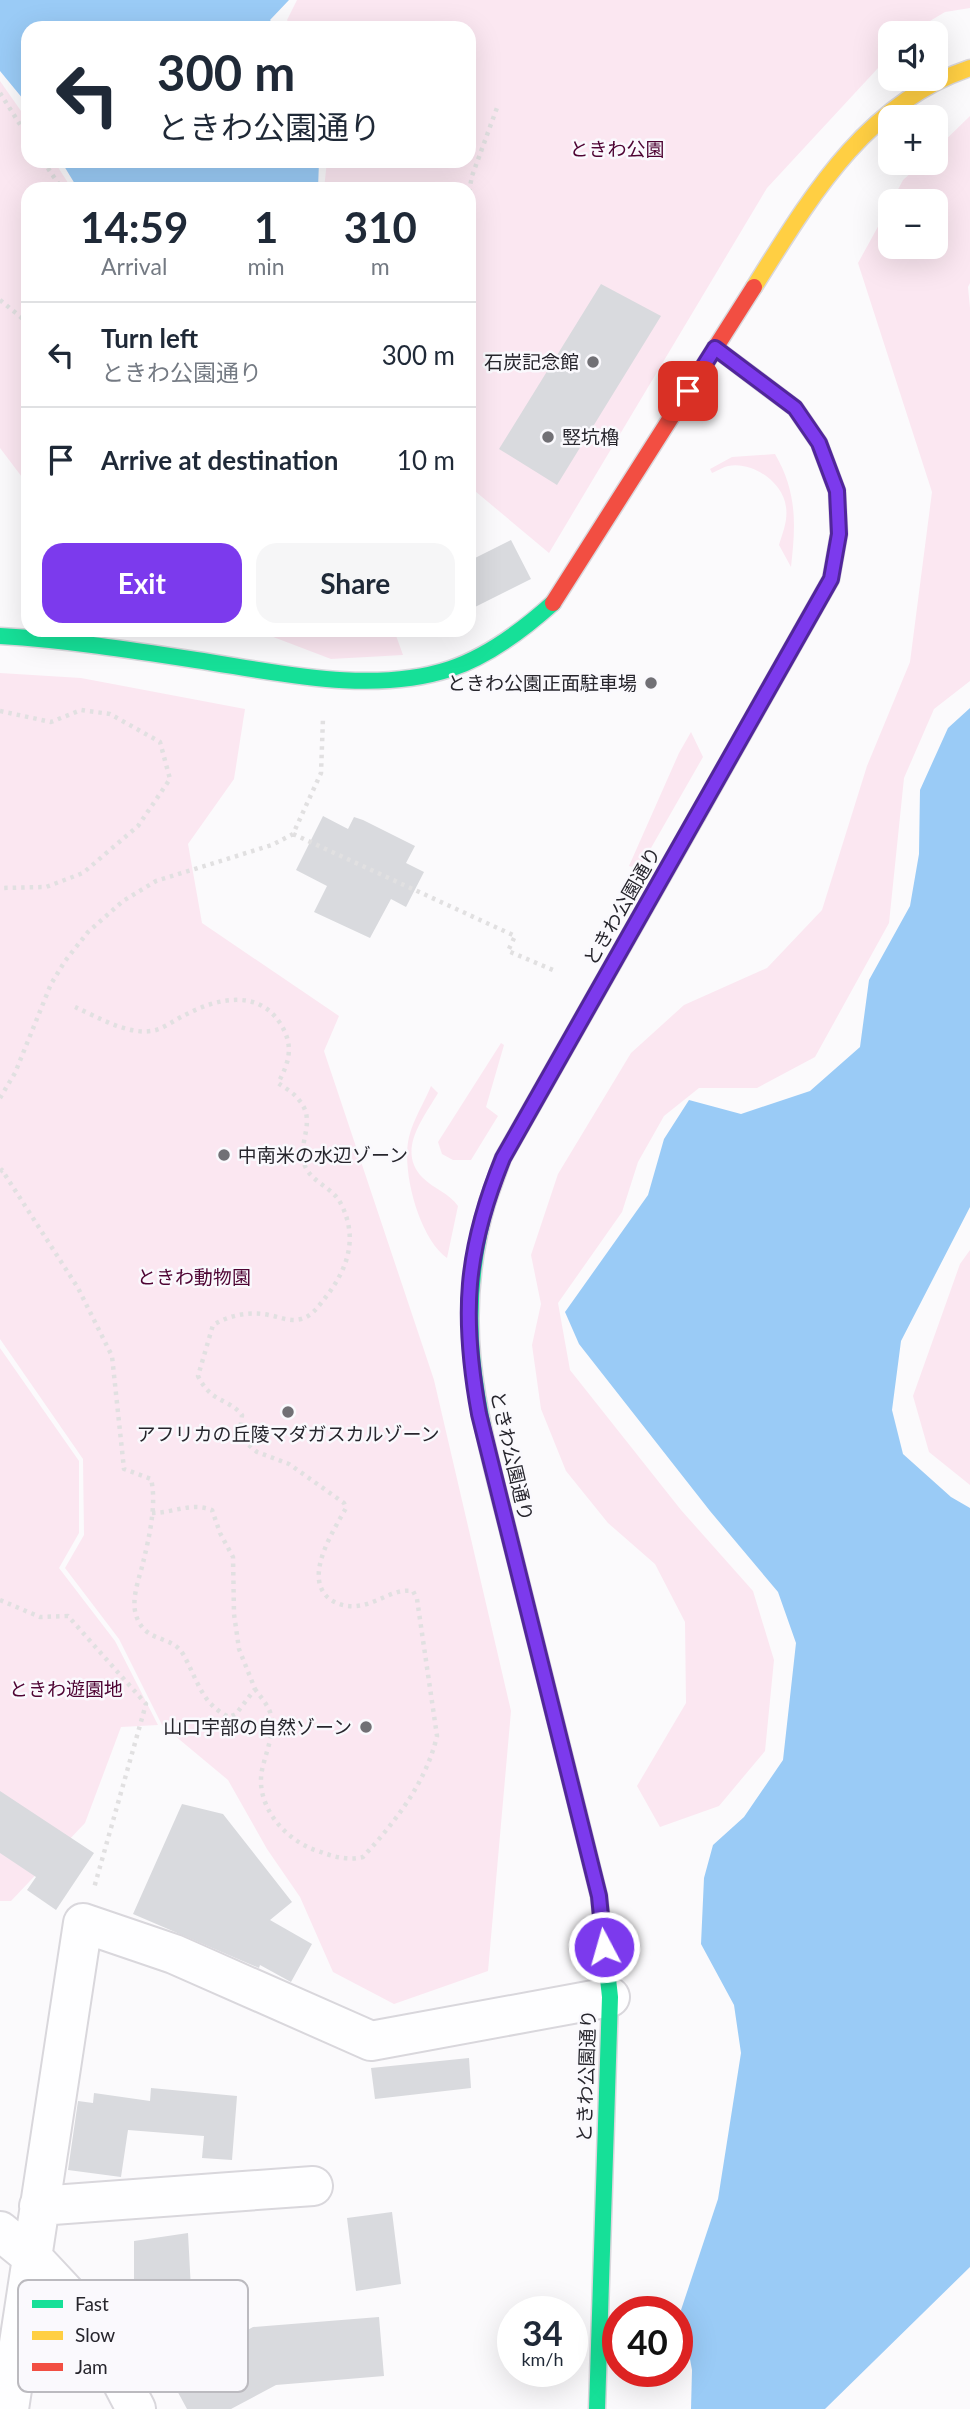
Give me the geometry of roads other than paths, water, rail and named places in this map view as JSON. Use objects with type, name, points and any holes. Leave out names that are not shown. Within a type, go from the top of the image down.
[{"type":"street","points":[[0,636],[92,644],[315,677],[385,679],[436,673],[504,642],[530,625],[556,600],[815,191],[850,147],[891,108],[922,88],[970,68]]},
{"type":"street","name":"ときわ公園通り","points":[[597,2409],[610,1997],[599,1896],[479,1414],[471,1368],[467,1311],[470,1268],[480,1222],[503,1158],[831,579],[839,534],[837,491],[819,443],[795,408],[715,348]]},
{"type":"street","points":[[27,2280],[83,1923],[174,1954],[371,2041],[610,1997]]},
{"type":"street","points":[[39,2206],[313,2186]]},
{"type":"street","points":[[0,2231],[32,2257],[53,2280]]},
{"type":"street","points":[[9,2409],[8,2364],[18,2319]]},
{"type":"street","points":[[127,2392],[136,2409]]},
{"type":"water","points":[[0,0],[289,0],[271,21],[21,21],[21,96],[0,71]]},
{"type":"water","points":[[65,168],[319,168],[318,182],[74,182]]},
{"type":"water","points":[[970,708],[970,1207],[901,1341],[892,1410],[903,1454],[951,1497],[970,1508],[970,2267],[825,2409],[691,2409],[693,2296],[686,2296],[718,2199],[741,2053],[734,2005],[701,1944],[704,1878],[713,1845],[744,1817],[783,1760],[796,1643],[778,1592],[710,1511],[579,1344],[565,1312],[648,1195],[664,1139],[689,1100],[741,1114],[810,1091],[860,1047],[869,980],[910,906],[919,854],[920,790],[948,728]]},
{"type":"place","name":"石炭記念館","points":[[593,362]]},
{"type":"place","name":"竪坑櫓","points":[[548,437]]},
{"type":"place","name":"ときわ公園正面駐車場","points":[[651,683]]},
{"type":"place","name":"中南米の水辺ゾーン","points":[[224,1155]]},
{"type":"place","name":"アフリカの丘陵マダガスカルゾーン","points":[[288,1412]]},
{"type":"place","name":"山口宇部の自然ゾーン","points":[[366,1727]]},
{"type":"park label","name":"ときわ公園","points":[[617,149]]},
{"type":"park label","name":"ときわ動物園","points":[[194,1277]]},
{"type":"park label","name":"ときわ遊園地","points":[[66,1689]]}]
